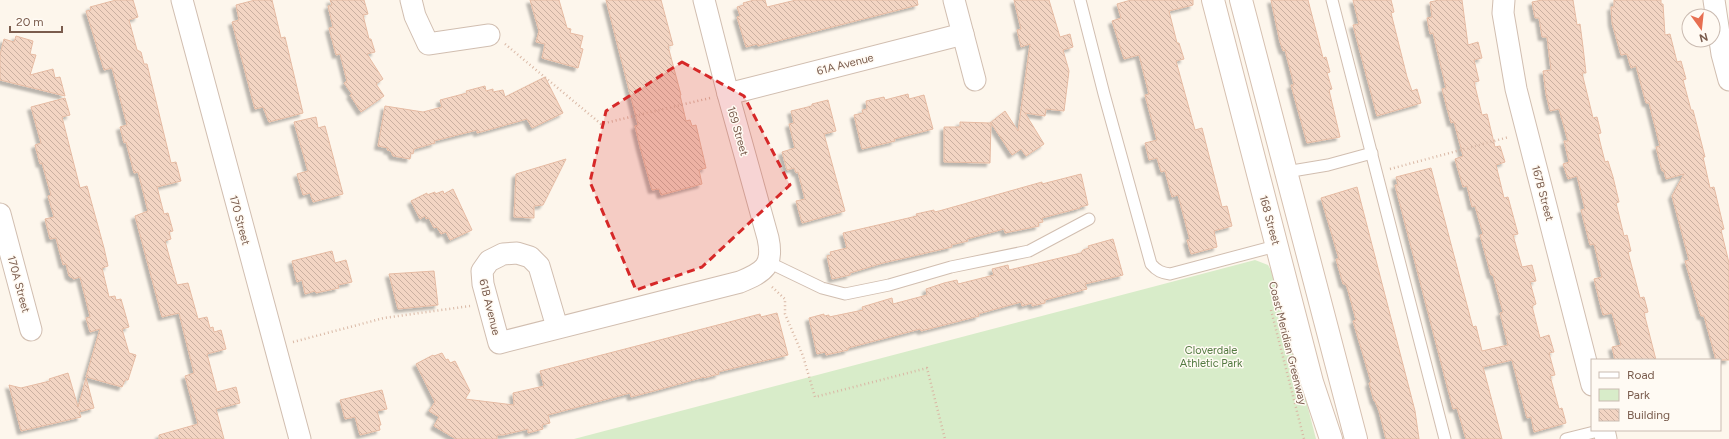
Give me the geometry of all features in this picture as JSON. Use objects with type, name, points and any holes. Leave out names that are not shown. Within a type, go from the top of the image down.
[{"type":"main road","name":"168 Street","points":[[1213,0],[1312,382],[1331,439]]},
{"type":"main road","points":[[1241,0],[1356,439]]},
{"type":"street","name":"170 Street","points":[[182,0],[274,347],[300,439]]},
{"type":"street","points":[[411,0],[415,16],[428,44],[489,35]]},
{"type":"street","name":"169 Street","points":[[704,0],[728,94],[768,238],[771,251],[768,262]]},
{"type":"street","points":[[954,0],[975,80]]},
{"type":"street","name":"167B Street","points":[[1504,0],[1503,13],[1516,90],[1591,380]]},
{"type":"street","points":[[1714,0],[1722,54],[1729,80]]},
{"type":"street","name":"61A Avenue","points":[[728,94],[963,34]]},
{"type":"street","name":"170A Street","points":[[1,222],[31,330]]},
{"type":"street","name":"61B Avenue","points":[[557,327],[539,266],[530,256],[518,253],[503,254],[489,261],[482,271],[483,284],[499,342],[740,282],[758,275],[768,262]]},
{"type":"lane","points":[[1080,0],[1104,94],[1151,264],[1155,269],[1164,274],[1170,274],[1276,246]]},
{"type":"lane","points":[[1332,0],[1445,439]]},
{"type":"lane","points":[[1286,172],[1328,165],[1372,153]]},
{"type":"lane","points":[[768,262],[822,288],[846,294],[888,285],[951,267],[1029,250],[1089,219]]},
{"type":"lane","points":[[1566,439],[1599,431]]},
{"type":"path","points":[[489,35],[501,41],[601,124],[728,94]]},
{"type":"path","points":[[1388,169],[1512,136]]},
{"type":"path","points":[[769,285],[784,299],[785,314],[803,356],[815,398],[927,368],[945,439]]},
{"type":"path","points":[[274,347],[384,318],[489,303]]},
{"type":"path","name":"Coast Meridian Greenway","points":[[1270,303],[1304,439]]},
{"type":"highlighted area","points":[[682,62],[744,96],[790,185],[702,267],[636,290],[590,182],[606,111]]},
{"type":"green space","name":"Cloverdale Athletic Park","points":[[1255,260],[1268,265],[1274,276],[1316,439],[574,439]]},
{"type":"building","points":[[116,0],[133,0],[138,17],[129,20],[137,50],[141,52],[144,64],[147,64],[171,163],[176,162],[181,181],[157,187],[164,214],[168,213],[173,231],[169,232],[171,239],[165,241],[177,285],[188,283],[198,319],[207,317],[210,328],[213,327],[214,332],[221,330],[226,349],[207,354],[217,392],[236,387],[240,403],[216,409],[224,439],[159,439],[159,435],[198,424],[185,376],[194,373],[179,313],[162,317],[135,216],[148,211],[138,172],[134,173],[126,142],[124,143],[120,127],[127,125],[112,68],[104,70],[86,11],[91,10],[90,7]]},
{"type":"building","points":[[255,0],[272,0],[281,38],[285,37],[303,113],[269,122],[263,107],[255,109],[232,22],[239,20],[236,5]]},
{"type":"building","points":[[330,0],[364,0],[368,14],[363,15],[369,39],[371,39],[375,52],[367,54],[383,79],[376,84],[384,96],[361,112],[350,95],[352,94],[344,83],[347,81],[340,54],[336,55],[329,28],[333,27],[328,6],[332,5]]},
{"type":"building","points":[[530,0],[559,0],[567,28],[571,29],[570,33],[583,36],[580,48],[583,49],[578,68],[542,58],[545,44],[536,42],[539,31]]},
{"type":"building","points":[[606,0],[661,0],[673,45],[668,46],[681,95],[686,121],[690,120],[692,126],[696,125],[706,168],[699,170],[702,184],[661,195],[659,189],[652,190],[635,126],[638,125]]},
{"type":"building","points":[[754,0],[765,0],[767,7],[796,0],[917,0],[918,5],[758,46],[757,44],[746,47],[737,17],[740,16],[737,7],[744,5],[743,3]]},
{"type":"building","points":[[1014,0],[1049,0],[1060,37],[1070,34],[1073,47],[1063,50],[1069,71],[1064,111],[1046,109],[1045,116],[1025,113],[1044,144],[1026,156],[1021,149],[1012,155],[991,123],[990,163],[944,162],[944,127],[960,127],[960,122],[990,123],[1005,111],[1018,131],[1030,44],[1021,47],[1017,30],[1021,29]]},
{"type":"building","points":[[1131,0],[1193,0],[1193,5],[1169,11],[1177,43],[1179,43],[1184,59],[1176,61],[1195,130],[1202,128],[1222,207],[1227,206],[1232,226],[1214,231],[1217,247],[1191,254],[1187,240],[1190,240],[1178,195],[1172,197],[1165,171],[1161,172],[1157,158],[1149,160],[1145,143],[1157,140],[1145,95],[1149,94],[1139,55],[1124,59],[1112,21],[1121,18],[1117,4]]},
{"type":"building","points":[[1271,0],[1308,0],[1323,58],[1326,57],[1330,72],[1327,73],[1332,89],[1329,90],[1340,137],[1307,143],[1291,85],[1294,85],[1285,50],[1283,51],[1280,42]]},
{"type":"building","points":[[1353,0],[1391,0],[1394,12],[1391,13],[1407,77],[1412,91],[1417,89],[1421,103],[1377,116],[1353,25],[1359,24]]},
{"type":"building","points":[[1439,0],[1462,0],[1468,45],[1478,42],[1482,58],[1474,60],[1479,81],[1474,82],[1482,115],[1487,114],[1495,147],[1500,146],[1505,162],[1496,165],[1504,198],[1508,197],[1518,234],[1513,235],[1522,267],[1532,265],[1536,281],[1530,282],[1536,304],[1532,306],[1540,338],[1549,335],[1554,352],[1549,353],[1555,375],[1550,376],[1559,409],[1562,408],[1566,423],[1534,432],[1531,417],[1527,418],[1512,360],[1483,367],[1502,439],[1466,439],[1457,408],[1453,409],[1395,185],[1398,185],[1396,177],[1431,168],[1472,324],[1473,327],[1476,326],[1482,351],[1508,345],[1500,313],[1503,312],[1480,235],[1483,234],[1475,206],[1472,207],[1467,186],[1463,187],[1455,159],[1463,156],[1454,122],[1451,123],[1442,89],[1446,88],[1433,33],[1430,34],[1427,18],[1432,17],[1430,2]]},
{"type":"building","points":[[1542,0],[1573,0],[1577,25],[1580,24],[1583,47],[1586,73],[1582,73],[1593,118],[1597,117],[1601,133],[1598,134],[1605,162],[1608,161],[1613,177],[1619,202],[1616,203],[1624,236],[1627,235],[1631,251],[1628,252],[1640,298],[1644,297],[1648,312],[1644,313],[1656,359],[1615,359],[1612,347],[1621,345],[1612,313],[1603,315],[1594,279],[1602,277],[1594,244],[1590,245],[1581,210],[1585,209],[1577,176],[1568,179],[1563,164],[1569,162],[1564,141],[1568,141],[1559,109],[1550,111],[1543,71],[1551,70],[1547,37],[1542,37],[1539,18],[1535,18],[1532,2]]},
{"type":"building","points":[[1614,0],[1661,0],[1661,4],[1663,4],[1665,35],[1670,34],[1677,62],[1681,61],[1686,79],[1683,80],[1691,110],[1693,110],[1705,157],[1703,157],[1710,188],[1714,187],[1724,229],[1721,230],[1729,263],[1729,360],[1716,359],[1704,316],[1701,316],[1685,261],[1689,260],[1672,196],[1684,174],[1666,179],[1664,171],[1662,171],[1656,147],[1660,146],[1649,103],[1646,103],[1636,66],[1631,68],[1627,54],[1621,55],[1612,23],[1611,7],[1614,7]]},
{"type":"building","points":[[16,36],[33,41],[30,54],[36,55],[30,75],[53,69],[55,78],[60,77],[65,96],[0,80],[0,55],[4,39],[14,42]]},
{"type":"building","points":[[545,77],[563,113],[532,128],[527,119],[477,133],[477,130],[434,141],[435,143],[414,149],[413,154],[411,153],[410,159],[393,156],[391,151],[387,150],[388,148],[378,146],[385,106],[423,112],[442,107],[440,100],[467,93],[466,91],[485,86],[486,91],[493,89],[493,92],[503,90],[505,97]]},
{"type":"building","points":[[908,94],[909,99],[924,95],[933,129],[894,139],[895,141],[862,149],[854,115],[863,113],[862,110],[867,109],[866,101],[884,97],[885,100]]},
{"type":"building","points":[[65,98],[70,115],[62,117],[80,188],[87,186],[104,248],[108,266],[102,268],[109,297],[115,296],[116,300],[121,299],[129,327],[122,329],[129,353],[136,355],[128,380],[125,380],[122,387],[86,377],[100,329],[90,332],[86,318],[90,317],[80,277],[74,279],[69,276],[66,264],[63,265],[56,238],[50,239],[45,219],[54,217],[48,196],[51,195],[35,145],[41,143],[31,107]]},
{"type":"building","points":[[828,100],[836,131],[824,134],[845,211],[802,223],[796,201],[805,199],[798,172],[796,173],[794,168],[787,170],[782,152],[795,148],[789,124],[794,123],[791,111]]},
{"type":"building","points":[[316,117],[318,128],[325,126],[343,194],[313,202],[310,193],[303,195],[297,174],[308,171],[294,122]]},
{"type":"building","points":[[566,159],[543,205],[534,206],[534,218],[514,217],[516,174]]},
{"type":"building","points":[[1081,174],[1088,205],[1042,218],[1043,222],[1038,223],[1039,226],[1005,233],[1004,229],[967,239],[968,241],[951,245],[952,247],[883,263],[850,273],[850,275],[832,279],[827,256],[831,255],[830,252],[847,248],[843,233],[917,216],[916,214],[934,210],[934,212],[939,211],[1042,182],[1042,184]]},
{"type":"building","points":[[1357,187],[1415,411],[1419,439],[1386,439],[1379,411],[1374,401],[1369,383],[1371,382],[1353,321],[1356,320],[1347,287],[1343,284],[1336,259],[1339,259],[1321,198]]},
{"type":"building","points":[[453,189],[472,230],[450,240],[446,232],[441,234],[437,227],[434,228],[429,218],[426,219],[425,216],[420,219],[411,201],[427,193],[427,195],[443,191],[444,194]]},
{"type":"building","points":[[1113,239],[1123,275],[1085,284],[1087,289],[1045,300],[1045,303],[1032,306],[1032,303],[1022,306],[1021,302],[978,314],[979,316],[921,331],[920,329],[848,348],[848,350],[826,355],[825,352],[817,354],[809,318],[824,314],[824,316],[829,315],[829,317],[863,310],[862,307],[892,298],[893,304],[927,295],[926,289],[944,283],[957,280],[958,284],[994,275],[992,269],[1008,265],[1009,270],[1081,253],[1083,250],[1089,248],[1088,246]]},
{"type":"building","points":[[332,251],[335,263],[346,260],[352,282],[338,285],[339,288],[316,293],[315,291],[305,294],[302,280],[297,282],[292,261]]},
{"type":"building","points":[[434,271],[438,305],[398,309],[389,274]]},
{"type":"building","points":[[777,313],[788,355],[718,372],[719,374],[631,397],[630,393],[548,415],[550,423],[542,425],[543,429],[528,433],[528,429],[497,435],[497,439],[456,439],[434,426],[439,417],[429,411],[435,402],[416,364],[433,355],[442,353],[446,360],[448,359],[450,363],[455,361],[470,391],[465,399],[514,405],[513,393],[544,386],[540,371],[760,314],[761,317]]},
{"type":"building","points":[[68,373],[78,407],[86,378],[94,408],[79,412],[81,417],[21,431],[9,385],[21,388],[50,381],[49,379]]},
{"type":"building","points":[[382,390],[387,409],[377,411],[381,425],[379,425],[380,430],[360,435],[355,417],[345,419],[340,400]]}]
